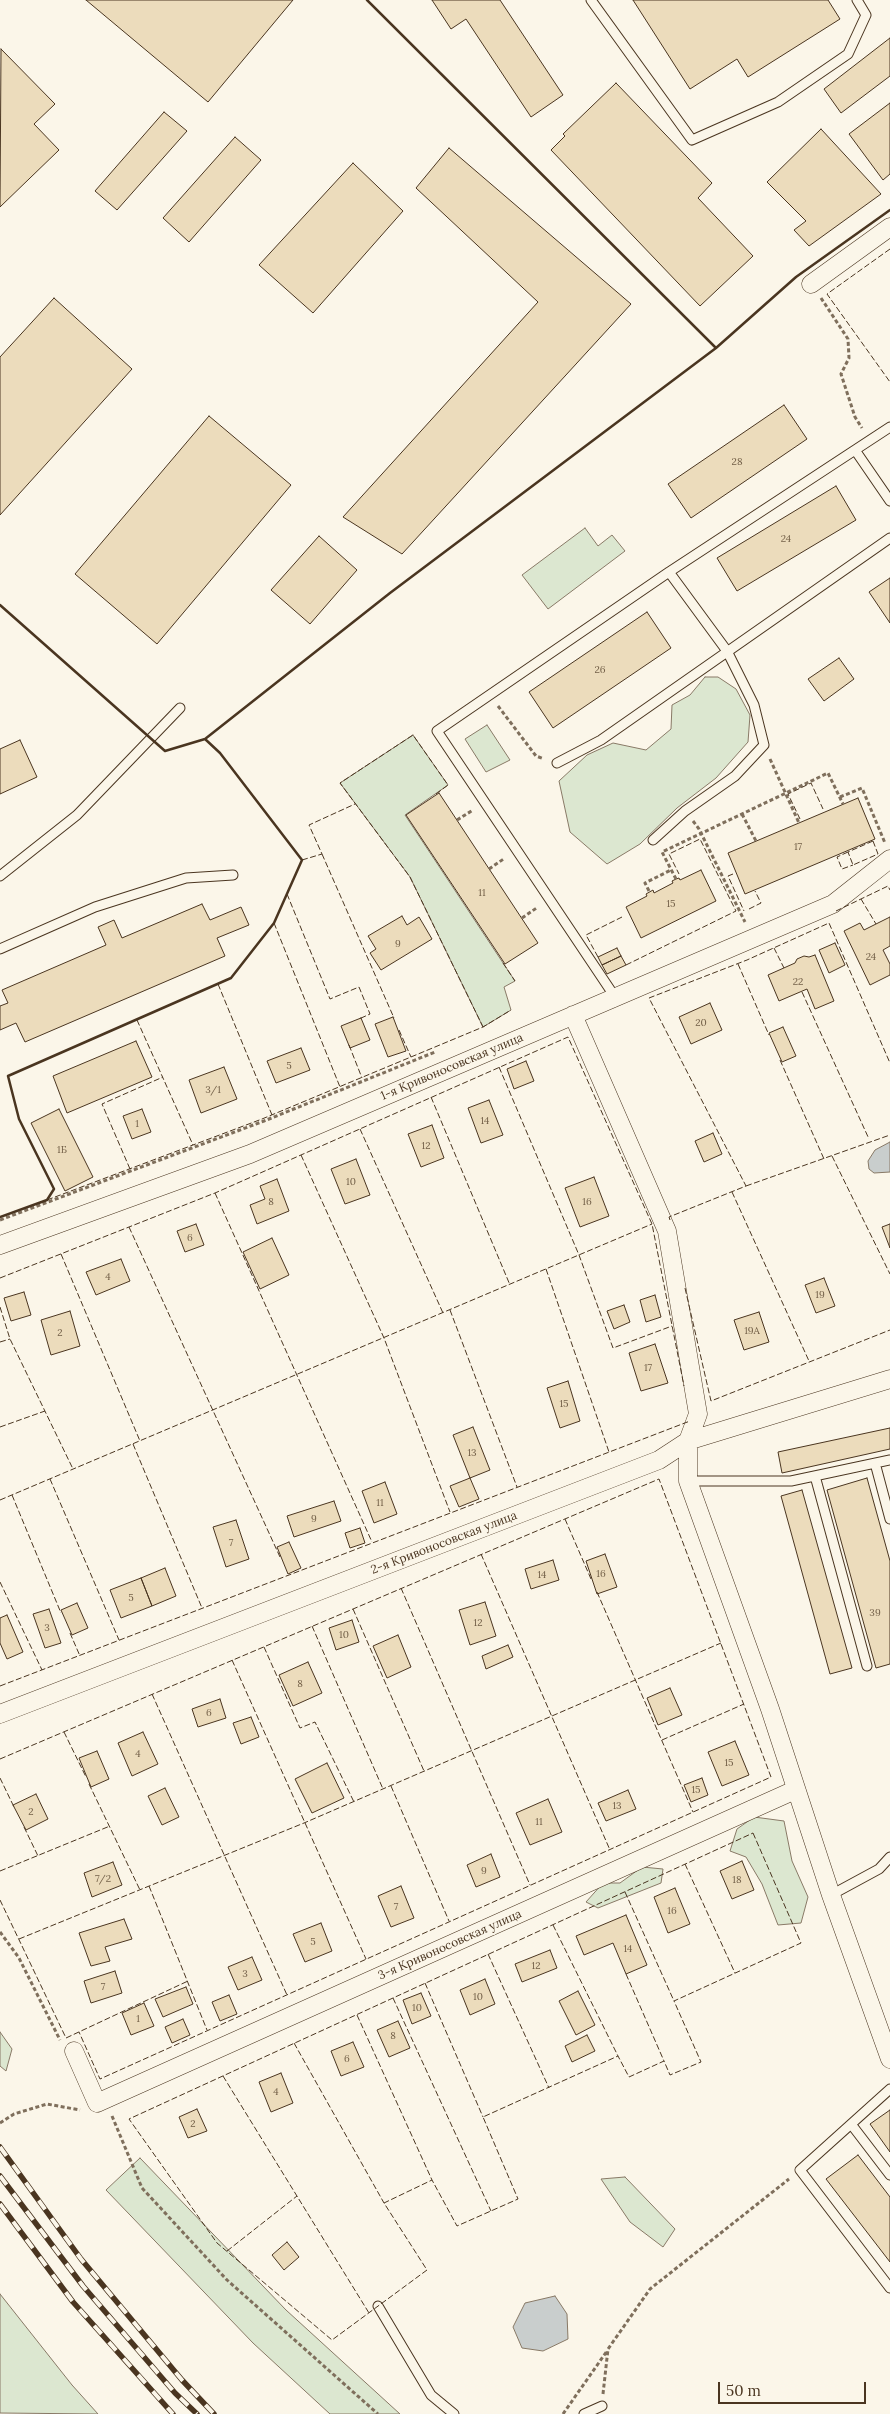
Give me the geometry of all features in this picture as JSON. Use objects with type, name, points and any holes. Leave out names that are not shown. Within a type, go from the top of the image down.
[{"type":"street","points":[[811,284],[890,227]]},
{"type":"street","name":"1-я Кривоносовская улица","points":[[0,1246],[250,1154],[833,904],[889,854]]},
{"type":"street","points":[[573,1015],[667,1231],[698,1414],[688,1441],[688,1480],[770,1709],[795,1790],[890,2059]]},
{"type":"street","name":"2-я Кривоносовская улица","points":[[0,1714],[659,1460],[688,1441],[890,1379]]},
{"type":"street","name":"3-я Кривоносовская улица","points":[[101,2101],[795,1790]]},
{"type":"street","points":[[74,2051],[101,2101]]},
{"type":"lane","points":[[591,0],[692,140],[778,102],[848,54],[866,15],[857,0]]},
{"type":"lane","points":[[615,997],[437,731],[669,572],[890,427]]},
{"type":"lane","points":[[855,450],[890,501]]},
{"type":"lane","points":[[557,763],[601,740],[890,538]]},
{"type":"lane","points":[[653,840],[685,810],[735,776],[764,745],[754,705],[728,652],[669,572]]},
{"type":"lane","points":[[0,876],[76,815],[180,708]]},
{"type":"lane","points":[[0,949],[95,907],[186,878],[233,875]]},
{"type":"lane","points":[[688,1480],[791,1481],[890,1460]]},
{"type":"lane","points":[[875,1463],[890,1519]]},
{"type":"lane","points":[[814,1476],[867,1666]]},
{"type":"lane","points":[[831,1895],[879,1870],[890,1857]]},
{"type":"lane","points":[[890,2088],[800,2170],[890,2288]]},
{"type":"lane","points":[[851,2124],[890,2175]]},
{"type":"lane","points":[[378,2306],[431,2395],[454,2414]]},
{"type":"lane","points":[[584,2414],[602,2406]]},
{"type":"path","points":[[811,284],[848,339],[849,358],[841,374],[855,417],[870,440]]},
{"type":"path","points":[[490,694],[536,756],[557,763]]},
{"type":"path","points":[[764,745],[799,823]]},
{"type":"path","points":[[676,879],[662,852],[828,773],[843,804]]},
{"type":"path","points":[[840,797],[862,788],[889,854]]},
{"type":"path","points":[[457,820],[485,802]]},
{"type":"path","points":[[742,814],[756,841]]},
{"type":"path","points":[[701,833],[746,925],[754,921]]},
{"type":"path","points":[[489,869],[517,850]]},
{"type":"path","points":[[649,891],[645,883],[671,870]]},
{"type":"path","points":[[522,918],[550,899]]},
{"type":"path","points":[[0,1220],[264,1121],[437,1052]]},
{"type":"path","points":[[0,1932],[19,1958],[61,2042],[74,2051]]},
{"type":"path","points":[[0,2123],[14,2114],[47,2104],[86,2110],[101,2101],[142,2188],[227,2280],[378,2414]]},
{"type":"path","points":[[563,2414],[650,2289],[800,2170]]},
{"type":"path","points":[[602,2406],[608,2349]]},
{"type":"green space","points":[[585,528],[598,546],[612,535],[625,551],[548,609],[522,575]]},
{"type":"green space","points":[[705,677],[718,677],[736,689],[750,715],[748,742],[716,778],[677,808],[640,844],[607,864],[570,832],[559,781],[587,755],[613,743],[646,750],[671,729],[672,705],[690,695]]},
{"type":"green space","points":[[487,725],[510,760],[486,772],[465,739]]},
{"type":"green space","points":[[413,735],[448,785],[405,815],[515,981],[504,987],[511,1010],[483,1027],[410,877],[340,783]]},
{"type":"green space","points":[[754,1817],[784,1821],[792,1861],[808,1897],[801,1923],[778,1925],[762,1884],[746,1857],[730,1851],[737,1829]]},
{"type":"green space","points":[[642,1867],[663,1869],[661,1883],[598,1908],[586,1902],[603,1883],[620,1883]]},
{"type":"green space","points":[[0,2032],[12,2049],[6,2071],[0,2066]]},
{"type":"green space","points":[[140,2158],[286,2310],[400,2414],[330,2414],[253,2343],[106,2190]]},
{"type":"green space","points":[[625,2177],[675,2229],[663,2247],[630,2222],[601,2179]]},
{"type":"green space","points":[[0,2294],[72,2385],[98,2414],[0,2413]]},
{"type":"shaded area","points":[[890,1142],[890,1172],[874,1173],[869,1169],[868,1161],[875,1150]]},
{"type":"shaded area","points":[[555,2296],[567,2314],[568,2339],[543,2351],[522,2348],[513,2327],[525,2303]]},
{"type":"building","points":[[86,0],[293,0],[208,102]]},
{"type":"building","points":[[432,0],[500,0],[563,95],[531,117],[466,19],[451,29]]},
{"type":"building","points":[[633,0],[828,0],[840,19],[748,77],[737,59],[690,89]]},
{"type":"building","points":[[890,38],[890,76],[841,113],[824,89]]},
{"type":"building","points":[[1,49],[55,104],[34,124],[59,150],[0,207]]},
{"type":"building","points":[[616,83],[712,183],[698,198],[753,256],[700,306],[551,150],[565,136],[563,134]]},
{"type":"building","points":[[890,103],[890,174],[883,180],[849,134]]},
{"type":"building","points":[[164,112],[187,131],[117,210],[95,191]]},
{"type":"building","points":[[821,129],[881,194],[809,246],[794,230],[806,221],[767,182]]},
{"type":"building","points":[[235,137],[261,160],[189,242],[163,218]]},
{"type":"building","points":[[449,148],[631,304],[402,554],[343,517],[538,302],[416,188]]},
{"type":"building","points":[[353,163],[403,211],[313,313],[259,265]]},
{"type":"building","points":[[54,298],[132,369],[0,515],[0,357]]},
{"type":"building","points":[[784,405],[807,439],[691,518],[668,484]]},
{"type":"building","points":[[209,416],[291,485],[157,644],[75,574]]},
{"type":"building","points":[[836,486],[856,520],[737,591],[717,558]]},
{"type":"building","points":[[319,536],[357,570],[310,624],[271,590]]},
{"type":"building","points":[[890,578],[890,623],[869,592]]},
{"type":"building","points":[[647,612],[671,648],[553,728],[529,692]]},
{"type":"building","points":[[839,658],[854,679],[824,701],[808,679]]},
{"type":"building","points":[[20,740],[37,777],[0,794],[0,749]]},
{"type":"building","points":[[439,793],[538,943],[505,964],[406,815]]},
{"type":"building","points":[[858,798],[875,839],[745,894],[728,853]]},
{"type":"building","points":[[701,870],[716,901],[641,938],[626,907],[647,896],[646,894],[653,890],[654,893],[673,883],[672,881],[676,879],[679,878],[680,880]]},
{"type":"building","points":[[202,904],[210,920],[241,907],[249,925],[217,938],[225,956],[25,1042],[16,1023],[0,1030],[0,1006],[8,1003],[2,990],[106,945],[98,927],[114,920],[122,938]]},
{"type":"building","points":[[402,916],[407,925],[419,917],[432,939],[381,970],[370,953],[376,949],[368,936]]},
{"type":"building","points":[[890,917],[890,946],[883,950],[890,964],[890,975],[870,985],[844,931],[860,923],[864,930]]},
{"type":"building","points":[[835,943],[845,965],[829,973],[819,950]]},
{"type":"building","points":[[617,948],[621,956],[602,965],[598,957]]},
{"type":"building","points":[[815,955],[834,1001],[815,1009],[807,989],[779,1001],[768,975],[795,963],[797,959],[804,956]]},
{"type":"building","points":[[621,956],[626,965],[607,974],[602,965]]},
{"type":"building","points":[[710,1003],[722,1030],[691,1044],[679,1017]]},
{"type":"building","points":[[393,1017],[406,1051],[388,1057],[375,1024]]},
{"type":"building","points":[[361,1018],[370,1040],[350,1048],[341,1026]]},
{"type":"building","points":[[783,1027],[796,1056],[782,1062],[769,1033]]},
{"type":"building","points":[[136,1041],[152,1077],[67,1113],[53,1076]]},
{"type":"building","points":[[301,1048],[310,1070],[276,1083],[267,1061]]},
{"type":"building","points":[[526,1061],[534,1081],[514,1089],[507,1069]]},
{"type":"building","points":[[224,1067],[237,1099],[201,1113],[189,1080]]},
{"type":"building","points":[[489,1100],[503,1135],[481,1143],[468,1108]]},
{"type":"building","points":[[59,1109],[93,1177],[65,1191],[31,1123]]},
{"type":"building","points":[[142,1109],[151,1132],[132,1139],[123,1116]]},
{"type":"building","points":[[432,1125],[444,1158],[421,1167],[408,1134]]},
{"type":"building","points":[[713,1133],[722,1154],[704,1162],[695,1141]]},
{"type":"building","points":[[356,1159],[370,1195],[345,1204],[331,1169]]},
{"type":"building","points":[[594,1177],[609,1216],[580,1227],[565,1188]]},
{"type":"building","points":[[277,1179],[289,1211],[257,1224],[250,1205],[265,1199],[260,1186]]},
{"type":"building","points":[[196,1224],[204,1245],[185,1252],[177,1231]]},
{"type":"building","points":[[890,1224],[890,1248],[882,1227]]},
{"type":"building","points":[[272,1238],[289,1275],[260,1289],[243,1252]]},
{"type":"building","points":[[121,1259],[130,1281],[96,1295],[86,1272]]},
{"type":"building","points":[[824,1278],[835,1306],[816,1313],[805,1285]]},
{"type":"building","points":[[24,1292],[31,1315],[11,1321],[4,1298]]},
{"type":"building","points":[[655,1295],[661,1317],[646,1322],[640,1300]]},
{"type":"building","points":[[624,1305],[630,1322],[614,1329],[607,1311]]},
{"type":"building","points":[[70,1311],[80,1346],[51,1355],[41,1320]]},
{"type":"building","points":[[759,1312],[769,1342],[744,1350],[734,1320]]},
{"type":"building","points":[[655,1344],[668,1383],[641,1391],[629,1353]]},
{"type":"building","points":[[568,1381],[580,1421],[560,1428],[547,1388]]},
{"type":"building","points":[[473,1427],[490,1470],[470,1478],[453,1435]]},
{"type":"building","points":[[890,1428],[890,1449],[782,1473],[778,1452]]},
{"type":"building","points":[[470,1478],[479,1499],[459,1507],[450,1486]]},
{"type":"building","points":[[867,1478],[890,1561],[890,1664],[876,1668],[827,1490]]},
{"type":"building","points":[[385,1482],[397,1514],[374,1523],[362,1491]]},
{"type":"building","points":[[802,1490],[852,1668],[830,1674],[781,1496]]},
{"type":"building","points":[[334,1501],[341,1521],[294,1537],[287,1516]]},
{"type":"building","points":[[236,1520],[249,1559],[226,1567],[213,1527]]},
{"type":"building","points":[[360,1528],[365,1543],[350,1548],[345,1533]]},
{"type":"building","points":[[289,1542],[301,1568],[288,1574],[277,1547]]},
{"type":"building","points":[[605,1554],[617,1587],[597,1594],[586,1561]]},
{"type":"building","points":[[553,1560],[559,1580],[531,1589],[525,1569]]},
{"type":"building","points":[[165,1568],[176,1596],[152,1606],[141,1578]]},
{"type":"building","points":[[141,1578],[152,1606],[121,1618],[110,1590]]},
{"type":"building","points":[[485,1602],[496,1636],[470,1645],[459,1610]]},
{"type":"building","points":[[77,1603],[88,1628],[72,1635],[61,1610]]},
{"type":"building","points":[[49,1609],[61,1643],[45,1648],[33,1614]]},
{"type":"building","points":[[7,1615],[23,1652],[7,1659],[0,1643],[0,1618]]},
{"type":"building","points":[[352,1620],[359,1642],[336,1650],[329,1628]]},
{"type":"building","points":[[398,1635],[411,1667],[387,1678],[373,1646]]},
{"type":"building","points":[[508,1645],[513,1657],[486,1669],[482,1656]]},
{"type":"building","points":[[308,1662],[322,1693],[293,1706],[279,1675]]},
{"type":"building","points":[[670,1688],[682,1715],[658,1725],[647,1698]]},
{"type":"building","points":[[220,1699],[226,1718],[198,1727],[192,1709]]},
{"type":"building","points":[[251,1717],[259,1737],[241,1744],[233,1723]]},
{"type":"building","points":[[143,1732],[158,1764],[132,1776],[118,1743]]},
{"type":"building","points":[[735,1741],[749,1775],[722,1786],[708,1752]]},
{"type":"building","points":[[97,1751],[109,1779],[91,1787],[79,1758]]},
{"type":"building","points":[[327,1763],[344,1798],[312,1813],[295,1779]]},
{"type":"building","points":[[702,1778],[708,1795],[691,1802],[684,1785]]},
{"type":"building","points":[[165,1788],[179,1817],[162,1825],[148,1796]]},
{"type":"building","points":[[628,1790],[636,1809],[606,1821],[598,1803]]},
{"type":"building","points":[[36,1794],[48,1819],[26,1830],[13,1805]]},
{"type":"building","points":[[548,1799],[562,1832],[530,1845],[516,1813]]},
{"type":"building","points":[[491,1854],[500,1877],[476,1887],[467,1865]]},
{"type":"building","points":[[742,1861],[754,1890],[732,1899],[720,1871]]},
{"type":"building","points":[[113,1862],[122,1885],[92,1897],[84,1873]]},
{"type":"building","points":[[401,1886],[414,1918],[391,1927],[378,1896]]},
{"type":"building","points":[[675,1888],[690,1924],[668,1933],[654,1897]]},
{"type":"building","points":[[626,1915],[647,1965],[626,1974],[613,1943],[584,1955],[576,1936]]},
{"type":"building","points":[[124,1919],[132,1939],[105,1947],[110,1961],[91,1966],[79,1933]]},
{"type":"building","points":[[321,1923],[332,1951],[305,1962],[293,1934]]},
{"type":"building","points":[[550,1950],[557,1968],[522,1982],[515,1964]]},
{"type":"building","points":[[252,1957],[262,1980],[238,1990],[228,1967]]},
{"type":"building","points":[[115,1971],[122,1993],[91,2003],[84,1981]]},
{"type":"building","points":[[485,1979],[495,2004],[470,2015],[460,1990]]},
{"type":"building","points":[[186,1987],[193,2004],[163,2017],[155,1999]]},
{"type":"building","points":[[578,1991],[595,2025],[576,2035],[559,2001]]},
{"type":"building","points":[[421,1993],[431,2016],[412,2024],[403,2000]]},
{"type":"building","points":[[229,1995],[237,2014],[220,2021],[212,2002]]},
{"type":"building","points":[[144,2003],[154,2026],[131,2035],[122,2013]]},
{"type":"building","points":[[183,2019],[190,2035],[172,2043],[165,2027]]},
{"type":"building","points":[[398,2021],[410,2048],[389,2057],[377,2030]]},
{"type":"building","points":[[587,2035],[595,2051],[572,2062],[565,2046]]},
{"type":"building","points":[[353,2042],[364,2067],[341,2076],[331,2051]]},
{"type":"building","points":[[281,2073],[293,2103],[271,2112],[259,2082]]},
{"type":"building","points":[[197,2109],[207,2131],[188,2138],[179,2117]]},
{"type":"building","points":[[890,2110],[890,2152],[870,2124]]},
{"type":"building","points":[[858,2155],[890,2197],[890,2262],[826,2179]]},
{"type":"building","points":[[287,2242],[299,2257],[284,2270],[272,2255]]},
{"type":"railway","points":[[0,2147],[81,2259],[182,2380],[214,2414]]},
{"type":"railway","points":[[0,2176],[83,2286],[175,2393],[197,2414]]},
{"type":"railway","points":[[0,2204],[73,2302],[173,2414]]},
{"type":"fence","points":[[890,249],[827,294],[890,382]]},
{"type":"fence","points":[[436,794],[448,785],[413,735],[340,783],[410,877],[483,1027]]},
{"type":"fence","points":[[800,819],[788,794],[811,783],[823,809]]},
{"type":"fence","points":[[302,860],[322,854],[309,825],[355,804]]},
{"type":"fence","points":[[626,965],[736,911],[700,839],[669,854],[679,874]]},
{"type":"fence","points":[[873,841],[878,854],[853,865],[848,852],[873,841]]},
{"type":"fence","points":[[848,852],[837,857],[842,869],[853,865]]},
{"type":"fence","points":[[322,854],[394,1018]]},
{"type":"fence","points":[[733,874],[728,876],[744,911]]},
{"type":"fence","points":[[836,911],[888,886],[890,890]]},
{"type":"fence","points":[[749,909],[761,903],[755,891]]},
{"type":"fence","points":[[287,894],[330,999],[359,987],[370,1014],[359,1019]]},
{"type":"fence","points":[[861,899],[876,924]]},
{"type":"fence","points":[[598,957],[586,935],[622,917]]},
{"type":"fence","points":[[274,923],[340,1087]]},
{"type":"fence","points":[[670,1220],[669,1217],[746,1186],[649,998],[747,960],[829,923],[890,1063]]},
{"type":"fence","points":[[774,948],[784,968]]},
{"type":"fence","points":[[503,963],[515,981]]},
{"type":"fence","points":[[738,964],[769,1035]]},
{"type":"fence","points":[[218,984],[272,1115]]},
{"type":"fence","points":[[802,992],[869,1139]]},
{"type":"fence","points":[[47,1200],[262,1119],[483,1027],[511,1010]]},
{"type":"fence","points":[[137,1020],[193,1145]]},
{"type":"fence","points":[[399,1030],[411,1057]]},
{"type":"fence","points":[[0,1278],[215,1193],[568,1037],[652,1224],[684,1386]]},
{"type":"fence","points":[[349,1045],[362,1078]]},
{"type":"fence","points":[[780,1060],[824,1159]]},
{"type":"fence","points":[[499,1067],[579,1255],[613,1348],[672,1326]]},
{"type":"fence","points":[[130,1169],[102,1104],[163,1077]]},
{"type":"fence","points":[[431,1097],[510,1285]]},
{"type":"fence","points":[[360,1129],[443,1313]]},
{"type":"fence","points":[[746,1186],[890,1135]]},
{"type":"fence","points":[[301,1155],[384,1338],[450,1512]]},
{"type":"fence","points":[[832,1156],[890,1274]]},
{"type":"fence","points":[[732,1192],[809,1361]]},
{"type":"fence","points":[[215,1193],[372,1542]]},
{"type":"fence","points":[[0,1500],[652,1224]]},
{"type":"fence","points":[[129,1227],[280,1557]]},
{"type":"fence","points":[[61,1254],[140,1441]]},
{"type":"fence","points":[[546,1269],[609,1452]]},
{"type":"fence","points":[[685,1288],[711,1401],[890,1330]]},
{"type":"fence","points":[[0,1307],[10,1339],[73,1469]]},
{"type":"fence","points":[[450,1310],[517,1487]]},
{"type":"fence","points":[[0,1342],[10,1339]]},
{"type":"fence","points":[[0,1427],[45,1411]]},
{"type":"fence","points":[[0,1686],[690,1421]]},
{"type":"fence","points":[[133,1444],[202,1608]]},
{"type":"fence","points":[[50,1479],[119,1640]]},
{"type":"fence","points":[[0,1759],[659,1479],[771,1777],[100,2079],[79,2032]]},
{"type":"fence","points":[[12,1495],[61,1613]]},
{"type":"fence","points":[[565,1519],[591,1579]]},
{"type":"fence","points":[[481,1554],[610,1850]]},
{"type":"fence","points":[[0,1582],[42,1670]]},
{"type":"fence","points":[[401,1588],[530,1885]]},
{"type":"fence","points":[[597,1592],[693,1812]]},
{"type":"fence","points":[[353,1609],[424,1771]]},
{"type":"fence","points":[[312,1626],[383,1789]]},
{"type":"fence","points":[[70,1633],[80,1656]]},
{"type":"fence","points":[[19,1939],[304,1823],[721,1643]]},
{"type":"fence","points":[[264,1647],[300,1728],[315,1722],[354,1802]]},
{"type":"fence","points":[[232,1660],[366,1959]]},
{"type":"fence","points":[[152,1694],[287,1995]]},
{"type":"fence","points":[[662,1740],[744,1704]]},
{"type":"fence","points":[[64,1732],[86,1777]]},
{"type":"fence","points":[[0,1778],[14,1807]]},
{"type":"fence","points":[[89,1784],[140,1890]]},
{"type":"fence","points":[[391,1786],[449,1921]]},
{"type":"fence","points":[[0,1871],[110,1826]]},
{"type":"fence","points":[[24,1827],[38,1856]]},
{"type":"fence","points":[[753,1833],[801,1943],[674,2001],[701,2062],[670,2075],[664,2061],[629,2077],[618,2056],[483,2117],[518,2199],[457,2226],[432,2180],[384,2203],[427,2270],[332,2340],[217,2243],[129,2119],[753,1833]]},
{"type":"fence","points":[[685,1864],[735,1973]]},
{"type":"fence","points":[[149,1886],[207,2030]]},
{"type":"fence","points":[[625,1892],[674,2001]]},
{"type":"fence","points":[[0,1900],[66,2038],[188,1981]]},
{"type":"fence","points":[[553,1925],[618,2056]]},
{"type":"fence","points":[[488,1954],[549,2088]]},
{"type":"fence","points":[[626,1974],[664,2061]]},
{"type":"fence","points":[[425,1983],[483,2117]]},
{"type":"fence","points":[[393,1998],[491,2211]]},
{"type":"fence","points":[[357,2015],[432,2180]]},
{"type":"fence","points":[[294,2043],[384,2203]]},
{"type":"fence","points":[[223,2076],[369,2313]]},
{"type":"fence","points":[[227,2251],[297,2196]]},
{"type":"wall","points":[[367,0],[716,348]]},
{"type":"wall","points":[[0,605],[165,751],[205,739],[390,593],[716,348],[796,277],[890,210]]},
{"type":"wall","points":[[0,1217],[47,1200],[54,1189],[19,1119],[8,1076],[231,978],[274,923],[302,860],[220,753],[205,739]]}]
